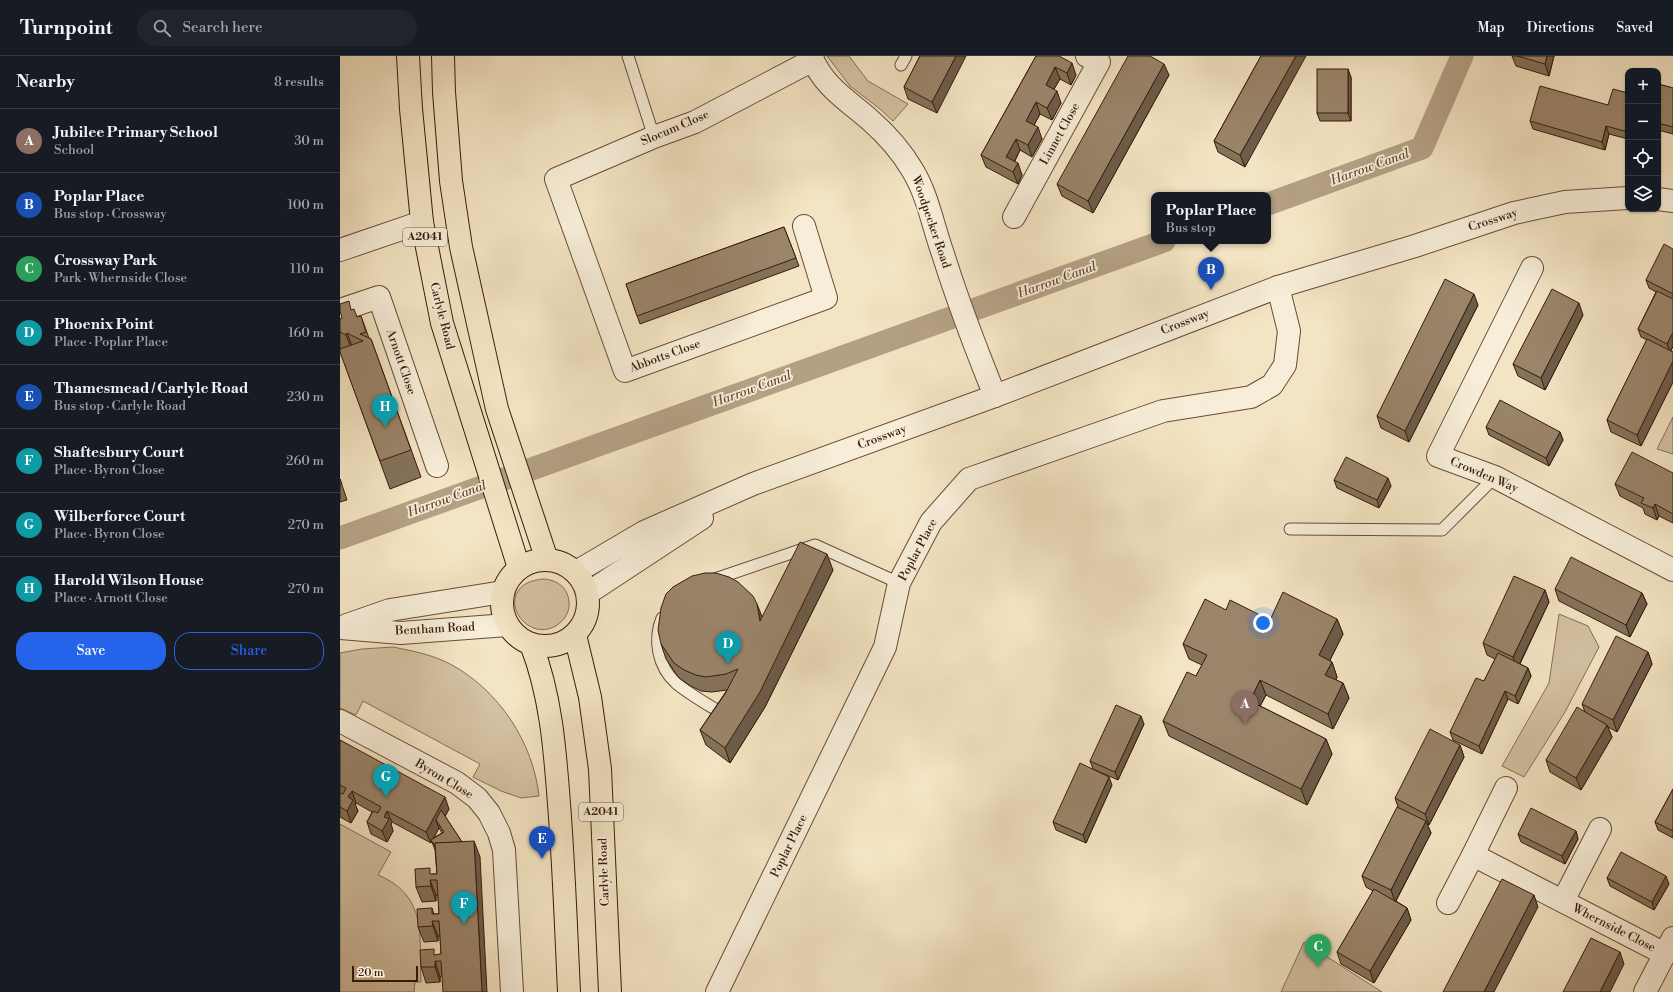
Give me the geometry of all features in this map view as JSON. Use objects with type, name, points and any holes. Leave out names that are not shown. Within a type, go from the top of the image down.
[{"type":"main road","name":"Carlyle Road","points":[[408,56],[412,132],[422,222],[442,323],[519,568]]},
{"type":"main road","name":"A2041","points":[[443,56],[444,92],[451,181],[461,247],[497,409],[547,560]]},
{"type":"main road","points":[[547,560],[562,563],[576,572],[585,585],[588,593],[588,608],[586,618],[575,635],[554,646],[538,646],[531,644],[517,636],[507,625],[502,610],[503,592],[510,578],[519,568],[533,562],[547,560]]},
{"type":"main road","name":"Carlyle Road","points":[[575,635],[590,697],[600,769],[610,992]]},
{"type":"main road","points":[[531,644],[540,668],[555,747],[563,853],[569,992]]},
{"type":"street","name":"Linnet Close","points":[[1014,217],[1099,62],[1087,56]]},
{"type":"street","name":"Slocum Close","points":[[556,178],[654,137],[695,122],[812,58]]},
{"type":"street","name":"Woodpecker Road","points":[[812,58],[828,86],[875,126],[896,147],[913,171],[923,192],[975,348],[995,396]]},
{"type":"street","name":"Abbotts Close","points":[[556,178],[625,371],[826,298],[804,226]]},
{"type":"street","name":"Crossway","points":[[576,572],[644,532],[753,484],[995,396],[1278,287],[1415,246],[1514,213],[1565,202],[1625,198]]},
{"type":"street","points":[[1661,199],[1673,201]]},
{"type":"street","points":[[340,250],[422,222]]},
{"type":"street","name":"Crowden Way","points":[[1532,268],[1438,456],[1495,477],[1673,570]]},
{"type":"street","name":"Poplar Place","points":[[717,992],[885,647],[899,583],[931,522],[969,479],[1163,412],[1251,397],[1272,385],[1285,365],[1289,331],[1278,287]]},
{"type":"street","name":"Arnott Close","points":[[340,310],[378,297],[437,466]]},
{"type":"street","name":"Crossway","points":[[588,593],[753,484]]},
{"type":"street","name":"Bentham Road","points":[[340,627],[390,610],[503,592]]},
{"type":"street","name":"Bentham Road","points":[[340,627],[401,633],[507,625]]},
{"type":"street","name":"Byron Close","points":[[340,721],[457,784],[478,798],[489,813],[499,833],[504,850],[512,992]]},
{"type":"street","points":[[1448,903],[1506,788]]},
{"type":"street","name":"Whernside Close","points":[[1563,902],[1600,829]]},
{"type":"street","name":"Whernside Close","points":[[1473,855],[1563,902],[1669,946]]},
{"type":"street","points":[[1645,992],[1669,946]]},
{"type":"lane","points":[[628,56],[654,137]]},
{"type":"lane","points":[[1290,529],[1442,530],[1495,477]]},
{"type":"lane","points":[[699,585],[815,544],[899,583]]},
{"type":"lane","points":[[668,607],[661,620],[658,633],[658,647],[661,660],[669,675],[677,683],[720,712]]},
{"type":"shaded area","points":[[827,56],[849,56],[868,81],[908,104],[893,121],[850,86]]},
{"type":"shaded area","points":[[1673,417],[1673,454],[1657,449]]},
{"type":"shaded area","points":[[542,579],[556,582],[564,588],[568,597],[569,608],[567,613],[561,622],[550,629],[539,629],[529,626],[521,619],[516,610],[515,600],[518,591],[527,583]]},
{"type":"shaded area","points":[[1559,614],[1588,626],[1599,647],[1565,712],[1524,777],[1502,766],[1549,683]]},
{"type":"shaded area","points":[[393,647],[423,654],[452,665],[485,689],[511,720],[521,738],[529,756],[539,796],[521,798],[501,791],[473,777],[480,764],[363,701],[356,715],[340,708],[340,653],[362,649]]},
{"type":"shaded area","points":[[340,824],[391,852],[378,875],[394,884],[406,894],[418,919],[420,933],[421,982],[415,982],[414,992],[340,992]]},
{"type":"shaded area","points":[[1304,942],[1382,992],[1281,992]]},
{"type":"building","points":[[920,56],[956,56],[932,102],[904,87]]},
{"type":"building","points":[[1036,56],[1059,56],[1072,63],[1067,73],[1055,67],[1046,85],[1057,91],[1047,108],[1036,102],[1026,121],[1038,127],[1028,145],[1016,139],[1006,157],[1018,163],[1013,172],[981,155]]},
{"type":"building","points":[[1128,56],[1150,56],[1164,64],[1088,201],[1057,184]]},
{"type":"building","points":[[1261,56],[1296,56],[1240,155],[1214,141]]},
{"type":"building","points":[[1517,56],[1547,56],[1545,64]]},
{"type":"building","points":[[1317,69],[1348,69],[1348,113],[1317,113]]},
{"type":"building","points":[[1661,85],[1673,88],[1673,127],[1661,124]]},
{"type":"building","points":[[1540,86],[1608,105],[1613,89],[1625,92],[1625,131],[1606,126],[1602,142],[1530,121]]},
{"type":"building","points":[[784,227],[796,258],[637,316],[626,284]]},
{"type":"building","points":[[1664,244],[1673,249],[1673,294],[1646,280]]},
{"type":"building","points":[[1445,279],[1474,294],[1405,431],[1377,416]]},
{"type":"building","points":[[1552,289],[1579,303],[1541,378],[1513,364]]},
{"type":"building","points":[[1657,291],[1673,299],[1673,332],[1667,344],[1638,329]]},
{"type":"building","points":[[349,301],[351,310],[354,309],[357,317],[361,316],[366,332],[360,334],[371,339],[411,450],[380,461],[340,352],[340,349],[363,341],[347,333],[346,335],[340,332],[340,319],[342,318],[340,304]]},
{"type":"building","points":[[1647,339],[1673,352],[1673,361],[1637,435],[1607,420]]},
{"type":"building","points":[[1500,400],[1560,432],[1546,458],[1486,427]]},
{"type":"building","points":[[1632,452],[1673,473],[1673,514],[1655,504],[1653,508],[1641,503],[1644,498],[1615,484]]},
{"type":"building","points":[[1346,457],[1388,478],[1377,500],[1334,480]]},
{"type":"building","points":[[800,542],[827,554],[760,692],[725,748],[700,730],[725,694],[738,669],[726,674],[706,677],[684,670],[674,663],[661,644],[658,630],[661,608],[666,594],[673,587],[692,576],[705,573],[716,573],[729,577],[738,582],[753,596],[757,604],[760,621]]},
{"type":"building","points":[[1571,557],[1642,593],[1626,625],[1555,589]]},
{"type":"building","points":[[1514,576],[1545,590],[1513,657],[1483,643]]},
{"type":"building","points":[[1283,592],[1337,619],[1319,655],[1332,662],[1325,675],[1343,683],[1328,714],[1260,680],[1250,701],[1326,739],[1301,789],[1163,721],[1187,672],[1196,676],[1207,655],[1183,644],[1205,599],[1226,610],[1230,600],[1270,620]]},
{"type":"building","points":[[1616,636],[1648,652],[1613,720],[1582,704]]},
{"type":"building","points":[[1498,653],[1528,668],[1515,696],[1505,691],[1479,746],[1450,732],[1476,678],[1484,681]]},
{"type":"building","points":[[1116,705],[1141,716],[1115,772],[1090,761]]},
{"type":"building","points":[[1577,707],[1607,725],[1576,778],[1546,760]]},
{"type":"building","points":[[1430,729],[1460,745],[1425,814],[1395,798]]},
{"type":"building","points":[[340,740],[445,797],[426,832],[387,811],[384,817],[389,819],[382,831],[367,822],[373,811],[378,813],[381,807],[352,791],[348,797],[353,800],[347,811],[340,807],[340,793],[343,794],[346,788],[340,785]]},
{"type":"building","points":[[1080,763],[1109,777],[1083,835],[1053,822]]},
{"type":"building","points":[[1673,789],[1673,831],[1655,822]]},
{"type":"building","points":[[1397,807],[1426,821],[1391,890],[1362,876]]},
{"type":"building","points":[[1531,808],[1576,831],[1562,856],[1518,834]]},
{"type":"building","points":[[441,810],[462,842],[435,843],[435,846],[431,840],[444,832],[436,820]]},
{"type":"building","points":[[474,841],[482,992],[443,992],[441,961],[435,961],[435,967],[421,967],[420,950],[434,949],[434,955],[441,954],[439,921],[432,921],[433,926],[418,927],[417,909],[432,908],[432,914],[439,914],[437,880],[430,880],[431,886],[416,887],[415,869],[430,868],[430,874],[437,874],[435,843]]},
{"type":"building","points":[[1621,852],[1666,876],[1652,902],[1607,878]]},
{"type":"building","points":[[1502,879],[1534,895],[1484,992],[1443,992]]},
{"type":"building","points":[[1374,889],[1407,908],[1370,971],[1337,952]]},
{"type":"building","points":[[1591,938],[1620,952],[1600,992],[1563,992]]},
{"type":"waterway","name":"Harrow Canal","points":[[1271,203],[1422,148],[1462,56]]},
{"type":"waterway","name":"Harrow Canal","points":[[340,538],[1156,244]]},
{"type":"place","name":"Poplar Place","points":[[1211,290]]},
{"type":"place","name":"Harold Wilson House","points":[[385,427]]},
{"type":"place","name":"Phoenix Point","points":[[728,664]]},
{"type":"place","name":"Jubilee Primary School","points":[[1245,724]]},
{"type":"place","name":"Wilberforce Court","points":[[386,797]]},
{"type":"place","name":"Thamesmead / Carlyle Road","points":[[542,859]]},
{"type":"place","name":"Shaftesbury Court","points":[[464,924]]},
{"type":"place","name":"Crossway Park","points":[[1318,967]]}]
